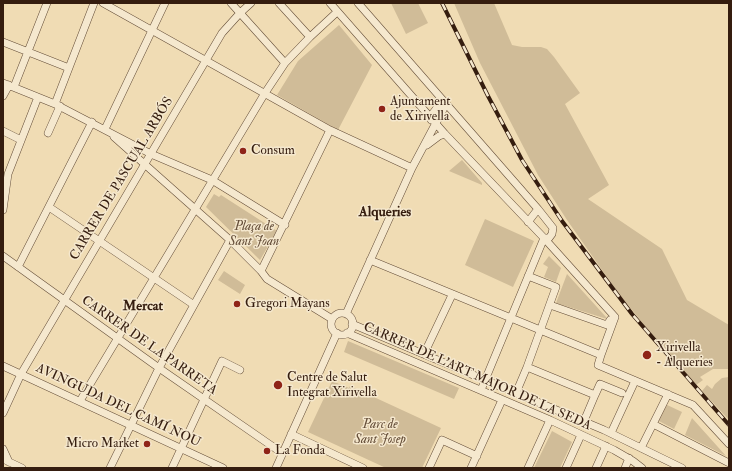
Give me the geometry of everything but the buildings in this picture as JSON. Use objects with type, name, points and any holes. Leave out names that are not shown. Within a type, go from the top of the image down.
[{"type":"street","points":[[3,96],[28,52],[47,3]]},
{"type":"street","points":[[48,133],[69,68],[94,3]]},
{"type":"street","points":[[103,3],[330,130],[412,168]]},
{"type":"street","points":[[105,129],[165,3]]},
{"type":"street","points":[[231,3],[285,63]]},
{"type":"street","name":"CARRER DE PASCUAL ARBÓS","points":[[3,413],[21,374],[63,300],[100,241],[222,33],[251,3]]},
{"type":"street","points":[[279,3],[310,37]]},
{"type":"street","points":[[330,3],[436,124],[544,238],[615,318],[598,365],[693,405],[729,444]]},
{"type":"street","points":[[358,3],[538,209],[552,228],[551,236],[549,238],[544,238]]},
{"type":"street","points":[[80,401],[265,93],[285,63],[310,37],[338,12]]},
{"type":"street","points":[[3,42],[69,68]]},
{"type":"street","points":[[8,85],[57,105],[151,154],[212,180],[285,224]]},
{"type":"street","points":[[3,210],[5,173],[21,140],[38,97]]},
{"type":"street","points":[[419,154],[430,124],[430,117],[445,102]]},
{"type":"street","points":[[346,314],[412,168],[436,124],[445,102]]},
{"type":"street","points":[[18,267],[92,122]]},
{"type":"street","points":[[105,129],[230,240],[262,271],[267,279],[332,319]]},
{"type":"street","points":[[262,271],[330,130]]},
{"type":"street","points":[[3,131],[21,140]]},
{"type":"street","points":[[419,154],[431,141],[446,134]]},
{"type":"street","points":[[49,207],[194,305]]},
{"type":"street","points":[[528,222],[538,209]]},
{"type":"street","points":[[481,390],[544,238]]},
{"type":"street","points":[[110,468],[159,368],[230,240]]},
{"type":"street","name":"CARRER DE LA PARRETA","points":[[3,256],[117,339],[282,453]]},
{"type":"street","points":[[370,260],[601,355]]},
{"type":"street","points":[[516,393],[556,288],[528,276]]},
{"type":"street","points":[[424,354],[452,295]]},
{"type":"street","points":[[550,305],[607,325],[610,320]]},
{"type":"street","points":[[340,313],[346,314],[351,318],[351,329],[347,333],[337,333],[332,328],[332,319],[340,313]]},
{"type":"street","name":"CARRER DE L'ART MAJOR DE LA SEDA","points":[[352,324],[612,433],[682,468]]},
{"type":"street","points":[[276,468],[337,333]]},
{"type":"street","name":"CARRER DE L'ART MAJOR DE LA SEDA","points":[[347,333],[550,420],[614,450],[629,458],[642,468]]},
{"type":"street","points":[[172,468],[222,361],[240,370]]},
{"type":"street","name":"AVINGUDA DEL CAMÍ NOU","points":[[3,366],[223,468]]},
{"type":"street","points":[[527,367],[595,395]]},
{"type":"street","points":[[612,433],[635,381]]},
{"type":"street","points":[[584,421],[600,384],[622,393]]},
{"type":"street","points":[[641,448],[668,394]]},
{"type":"street","points":[[470,468],[477,456],[502,400]]},
{"type":"street","points":[[528,468],[550,420]]},
{"type":"street","points":[[653,424],[729,463]]},
{"type":"street","name":"CARRER DE L'ART MAJOR DE LA SEDA","points":[[598,442],[604,430]]},
{"type":"street","points":[[291,434],[363,468]]},
{"type":"street","points":[[566,468],[581,435]]},
{"type":"street","points":[[614,450],[619,437]]},
{"type":"street","points":[[430,468],[442,440],[477,456]]},
{"type":"street","points":[[596,468],[606,446]]},
{"type":"street","points":[[3,449],[7,463],[22,468]]},
{"type":"street","points":[[624,468],[629,458]]},
{"type":"green space","points":[[391,3],[418,3],[428,23],[406,34]]},
{"type":"green space","points":[[454,3],[494,3],[512,45],[522,47],[541,47],[547,49],[554,57],[580,93],[565,104],[609,185],[588,199],[662,249],[687,300],[729,325],[729,369],[713,369],[700,377],[703,380],[696,385],[661,346],[616,290],[567,220],[538,175],[480,63]]},
{"type":"green space","points":[[339,25],[372,65],[338,130],[277,95],[298,61]]},
{"type":"green space","points":[[462,160],[482,183],[482,185],[449,171]]},
{"type":"green space","name":"Plaça de Sant Joan","points":[[214,194],[219,197],[221,195],[277,231],[260,260],[206,207]]},
{"type":"green space","points":[[485,219],[534,241],[513,287],[465,265]]},
{"type":"green space","points":[[549,256],[561,268],[556,282],[544,277],[548,267],[543,264]]},
{"type":"green space","points":[[224,271],[245,285],[240,294],[218,280]]},
{"type":"green space","points":[[567,274],[606,317],[607,319],[556,303]]},
{"type":"green space","points":[[348,341],[459,388],[454,399],[344,352]]},
{"type":"green space","points":[[729,377],[729,420],[702,391],[707,385],[712,389],[722,378]]},
{"type":"green space","name":"Parc de Sant Josep","points":[[332,381],[349,388],[350,386],[441,428],[422,468],[386,468],[308,432]]},
{"type":"green space","points":[[665,404],[682,412],[674,429],[657,420]]},
{"type":"green space","points":[[692,418],[726,456],[685,435]]},
{"type":"green space","points":[[552,431],[572,442],[560,468],[534,468]]},
{"type":"railway","points":[[442,3],[488,96],[522,160],[562,221],[632,314],[729,425]]},
{"type":"place","name":"Ajuntament de Xirivella","points":[[382,109]]},
{"type":"place","name":"Consum","points":[[243,151]]},
{"type":"place","name":"Gregori Mayans","points":[[237,304]]},
{"type":"place","name":"Xirivella - Alqueries","points":[[647,355]]},
{"type":"place","name":"Centre de Salut Integrat Xirivella","points":[[278,385]]},
{"type":"place","name":"Micro Market","points":[[147,444]]},
{"type":"place","name":"La Fonda","points":[[267,451]]},
{"type":"district","name":"Alqueries","points":[[385,213]]},
{"type":"district","name":"Mercat","points":[[143,307]]}]
